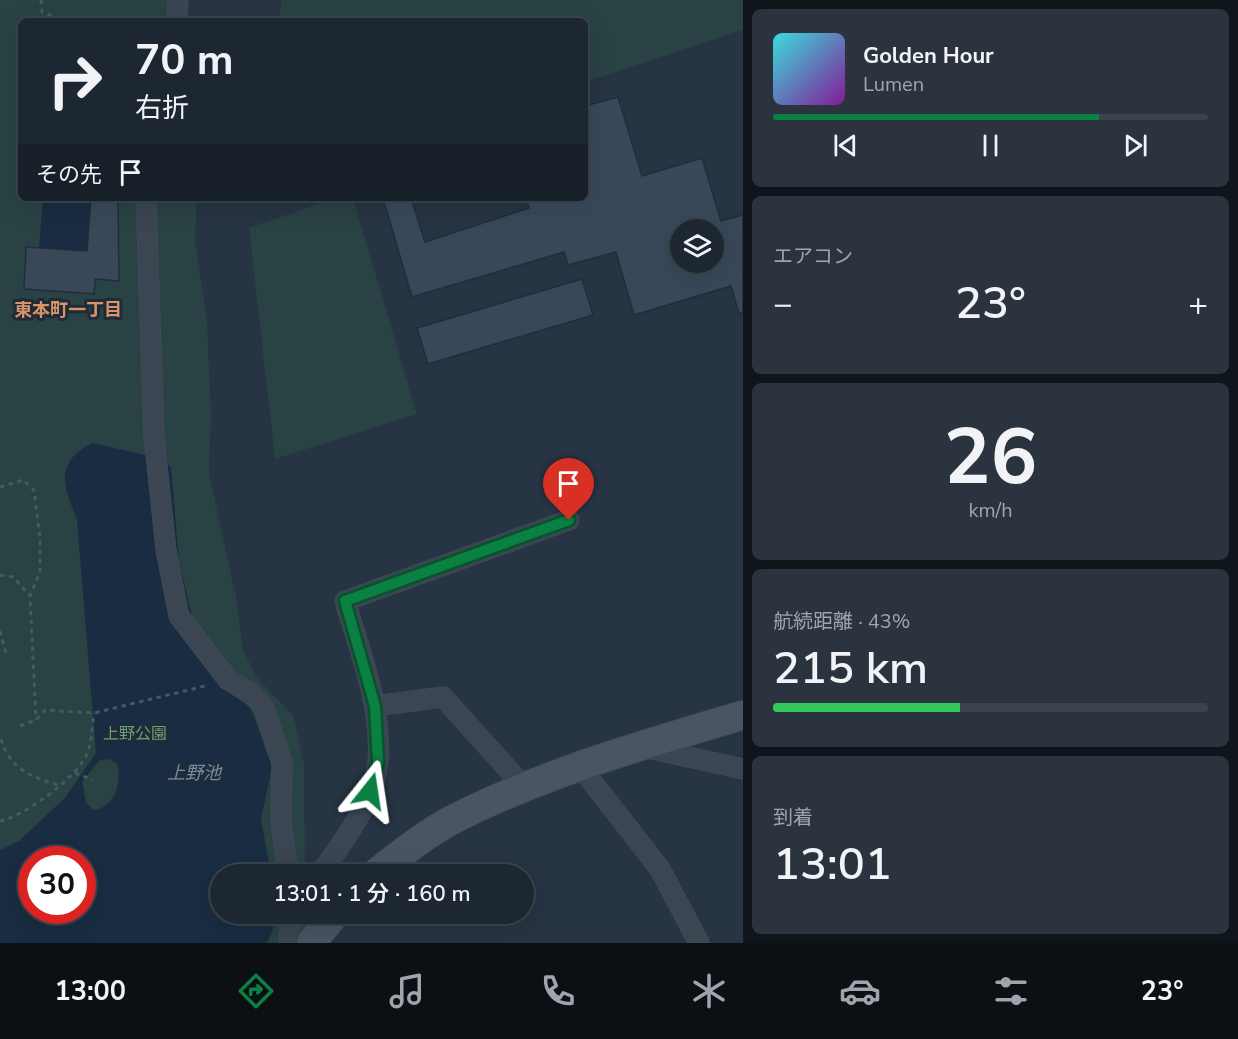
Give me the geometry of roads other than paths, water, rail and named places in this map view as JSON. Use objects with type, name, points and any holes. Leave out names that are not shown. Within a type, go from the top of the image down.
[{"type":"street","points":[[177,18],[178,0]]},
{"type":"street","points":[[146,201],[154,436],[166,550],[179,616],[228,680],[252,694],[264,708],[282,763],[280,823],[286,864]]},
{"type":"street","points":[[327,864],[346,838],[370,791],[378,762],[375,706],[345,601],[569,520]]},
{"type":"street","points":[[375,706],[443,697],[525,788]]},
{"type":"street","points":[[389,864],[448,822],[579,765],[743,715]]},
{"type":"street","points":[[640,746],[743,769]]},
{"type":"street","points":[[579,765],[660,869],[699,943]]},
{"type":"street","points":[[289,943],[290,924]]},
{"type":"street","points":[[311,943],[327,924]]},
{"type":"water","points":[[43,201],[91,201],[87,251],[39,248]]},
{"type":"water","name":"上野池","points":[[92,443],[163,459],[171,467],[179,561],[202,660],[224,689],[251,708],[272,767],[261,819],[269,864],[210,864],[210,924],[275,924],[267,943],[0,943],[0,850],[19,841],[65,798],[96,753],[77,520],[68,497],[65,477],[71,459]],"holes":[[[109,759],[118,765],[115,794],[107,805],[93,810],[86,802],[82,781],[100,760]]]},
{"type":"district","name":"東本町一丁目","points":[[68,310]]},
{"type":"park label","name":"上野公園","points":[[135,734]]}]
